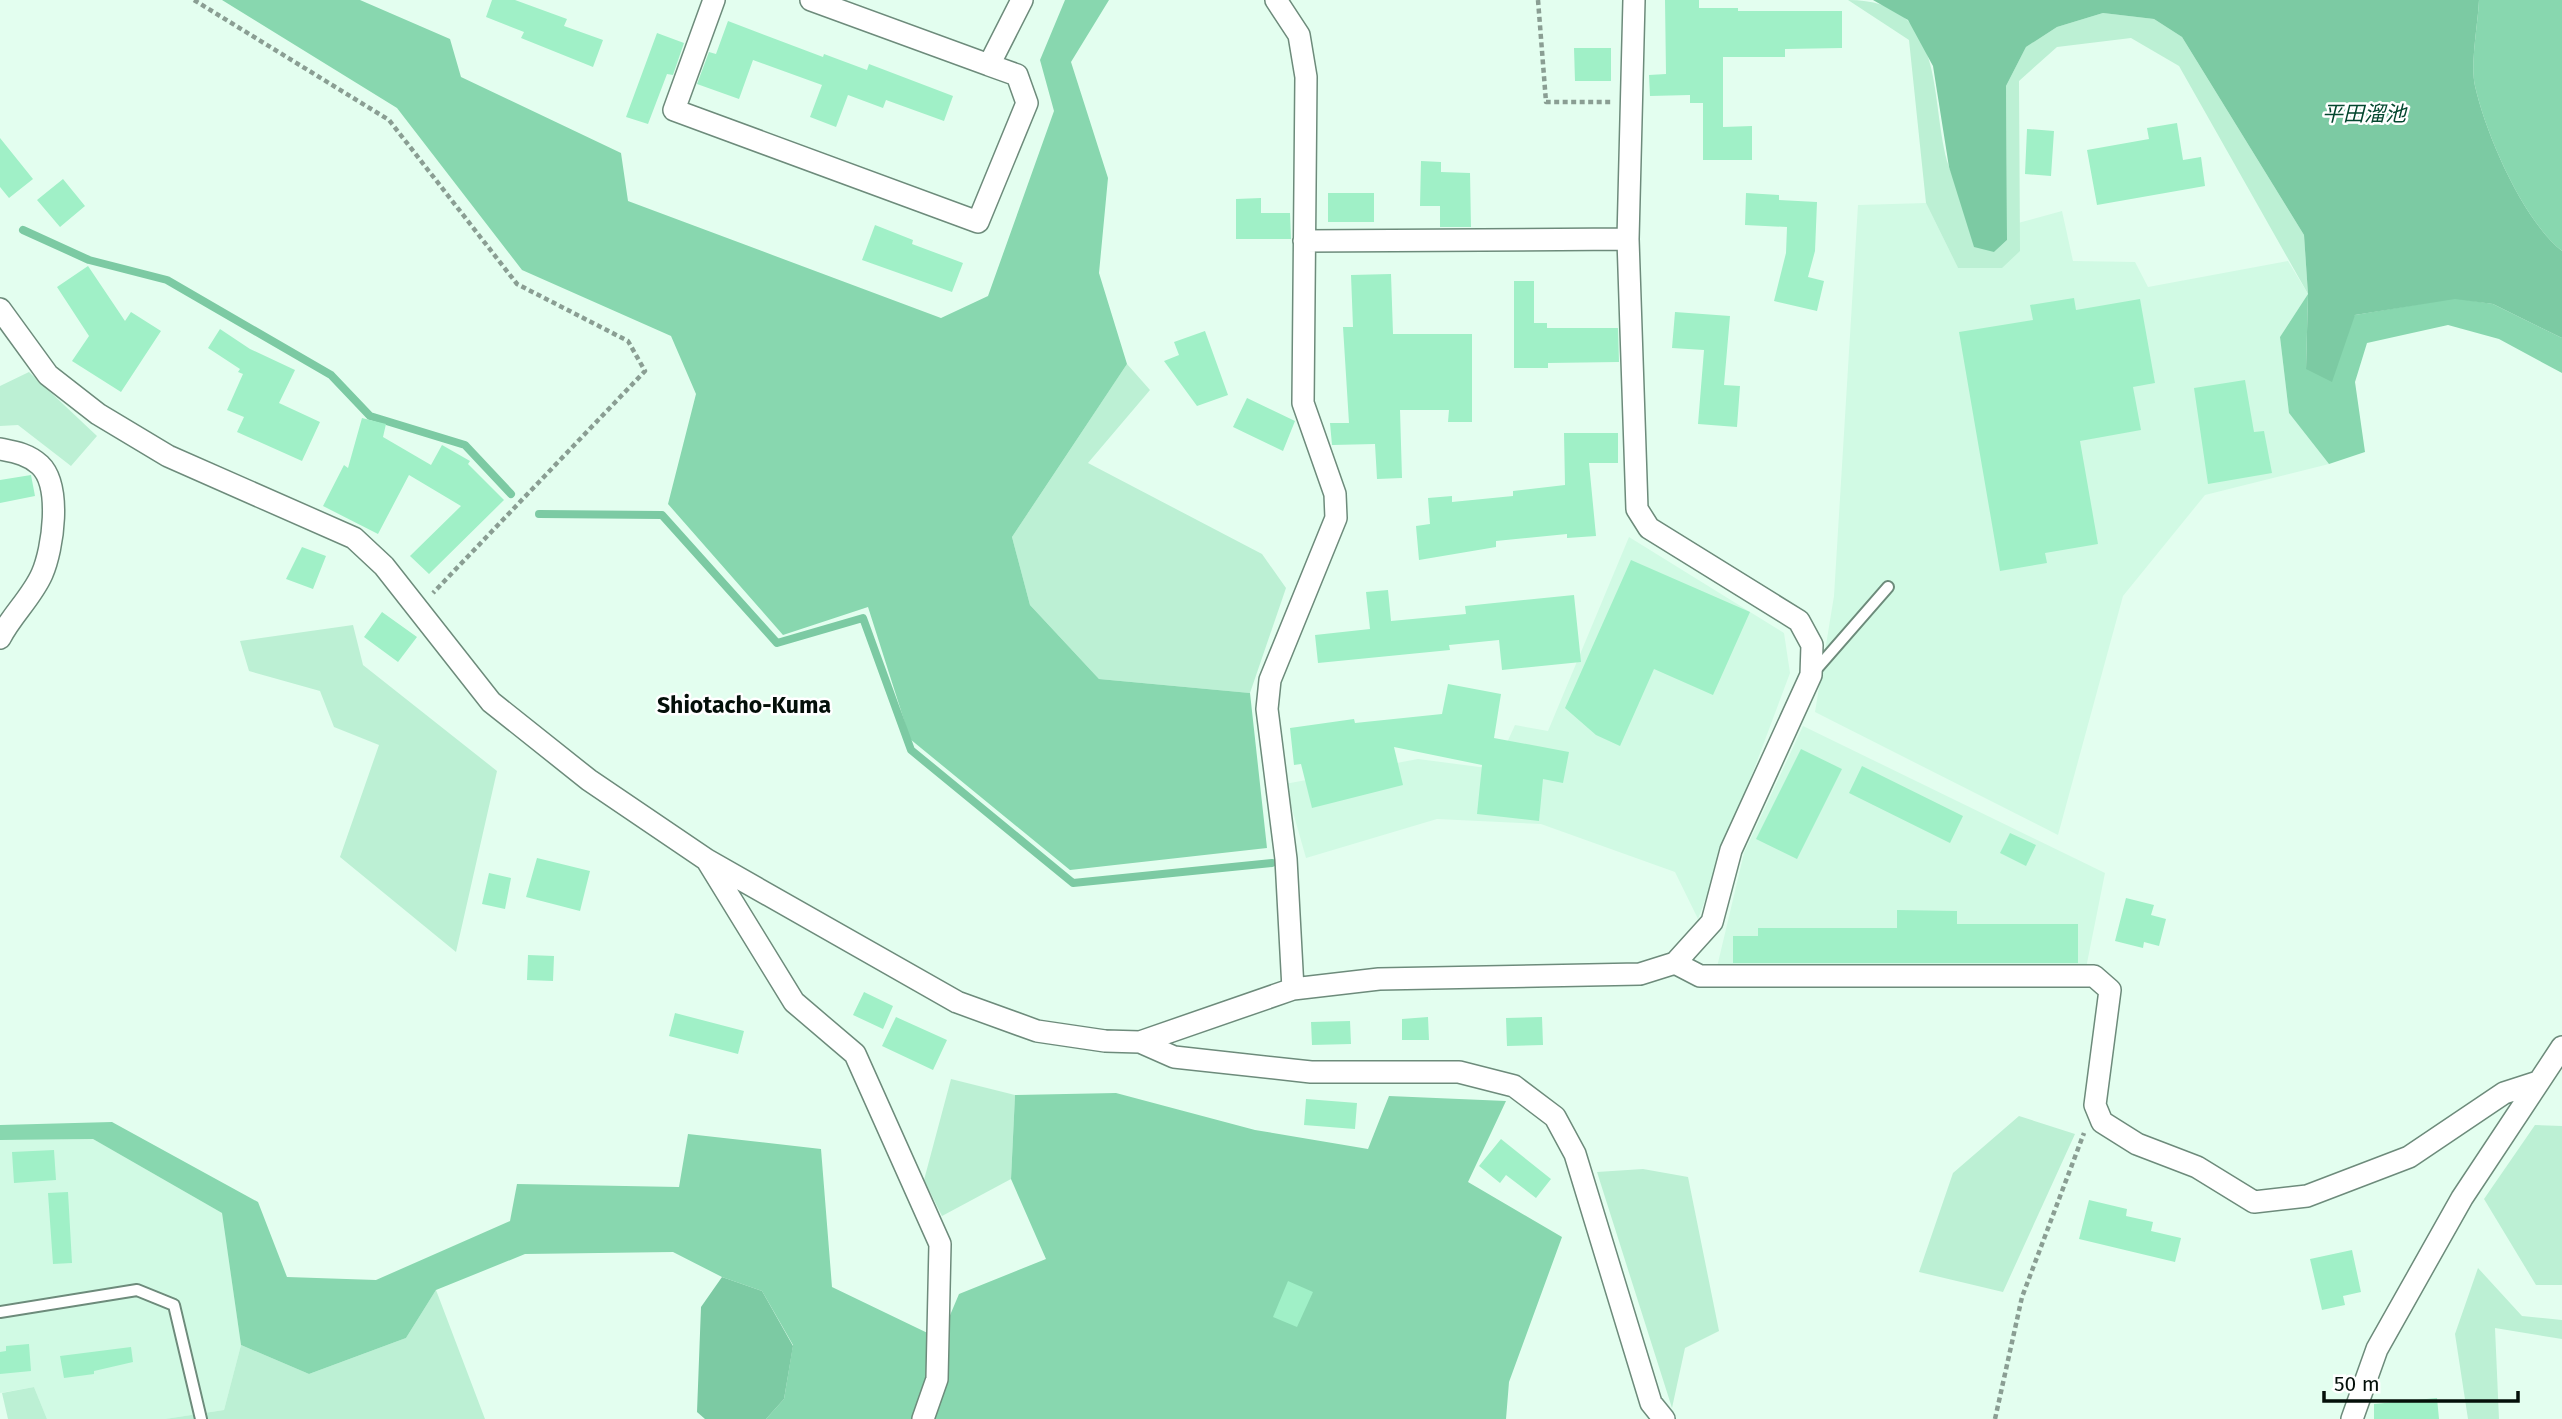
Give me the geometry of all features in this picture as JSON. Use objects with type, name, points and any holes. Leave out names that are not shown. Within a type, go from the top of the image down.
[{"type":"street","points":[[714,0],[674,110],[978,222],[1027,103],[1017,75],[811,0]]},
{"type":"street","points":[[989,65],[1022,0]]},
{"type":"street","points":[[1276,0],[1299,35],[1306,77],[1303,403],[1335,494],[1336,518],[1270,680],[1267,709],[1286,859],[1293,989]]},
{"type":"street","points":[[3,319],[48,375],[98,414],[168,456],[354,538],[384,566],[491,702],[589,780],[707,860],[957,1002],[1037,1031],[1105,1041],[1140,1042],[1293,989],[1379,979],[1640,974],[1675,963],[1712,922],[1731,850],[1811,675],[1812,645],[1799,621],[1649,528],[1637,509],[1628,239],[1634,0]]},
{"type":"street","points":[[1304,241],[1628,239]]},
{"type":"street","points":[[0,449],[22,453],[42,466],[52,495],[53,532],[41,575],[0,638]]},
{"type":"street","points":[[707,860],[794,1002],[855,1054],[940,1244],[937,1379],[923,1419]]},
{"type":"street","points":[[1675,963],[1700,976],[2094,976],[2110,990],[2095,1105],[2102,1122],[2137,1144],[2197,1167],[2253,1202],[2307,1196],[2409,1157],[2504,1093],[2538,1082]]},
{"type":"street","points":[[1140,1042],[1174,1056],[1311,1072],[1459,1072],[1514,1086],[1555,1117],[1575,1154],[1651,1403],[1664,1419]]},
{"type":"street","points":[[2352,1419],[2377,1349],[2462,1198],[2562,1047]]},
{"type":"lane","points":[[1811,675],[1888,587]]},
{"type":"lane","points":[[0,1312],[137,1290],[174,1305],[201,1419]]},
{"type":"path","points":[[194,0],[389,120],[517,284],[628,341],[645,370],[418,609]]},
{"type":"path","points":[[1538,0],[1546,102],[1632,102]]},
{"type":"path","points":[[1995,1419],[2022,1297],[2095,1105]]},
{"type":"shaded area","points":[[222,0],[360,0],[450,39],[461,77],[621,153],[628,201],[941,318],[988,296],[1054,111],[1040,60],[1065,0],[1109,0],[1071,62],[1108,178],[1099,273],[1127,364],[1012,537],[1030,605],[1099,679],[1250,693],[1267,848],[1070,870],[910,739],[868,607],[783,635],[668,504],[696,394],[671,336],[522,270],[397,108]]},
{"type":"shaded area","points":[[1848,0],[1881,5],[1904,17],[1919,36],[1929,59],[1949,167],[1964,200],[1994,252],[2007,240],[2006,86],[2026,47],[2057,27],[2103,13],[2154,19],[2182,37],[2304,235],[2308,294],[2179,66],[2131,38],[2057,47],[2019,81],[2020,251],[2002,268],[1958,268],[1926,203],[1909,40]]},
{"type":"shaded area","points":[[2479,0],[2562,0],[2562,251],[2533,219],[2520,198],[2497,152],[2480,106],[2473,67]]},
{"type":"shaded area","points":[[1926,203],[1958,268],[2020,251],[2018,223],[2062,211],[2073,261],[2135,262],[2148,287],[2288,261],[2308,294],[2280,337],[2289,413],[2329,464],[2205,495],[2123,596],[2058,835],[1815,712],[1834,596],[1858,205]]},
{"type":"shaded area","points":[[2308,294],[2306,369],[2355,315],[2455,298],[2493,304],[2562,338],[2562,373],[2499,339],[2448,325],[2367,343],[2355,382],[2365,452],[2329,464],[2289,413],[2280,337]]},
{"type":"shaded area","points":[[1127,364],[1150,390],[1088,463],[1262,554],[1286,588],[1250,693],[1099,679],[1030,605],[1012,537]]},
{"type":"shaded area","points":[[29,372],[97,436],[71,466],[18,425],[0,426],[0,386]]},
{"type":"shaded area","points":[[1629,537],[1784,633],[1790,673],[1698,919],[1675,872],[1541,824],[1437,819],[1306,858],[1285,784],[1418,759],[1495,769],[1515,725],[1548,731]]},
{"type":"shaded area","points":[[353,625],[363,665],[497,771],[456,952],[340,857],[379,745],[334,727],[320,691],[249,671],[240,641]]},
{"type":"shaded area","points":[[1803,726],[2105,873],[2086,968],[1717,967],[1744,853]]},
{"type":"shaded area","points":[[951,1079],[1015,1095],[1011,1179],[942,1216],[924,1180]]},
{"type":"shaded area","points":[[1116,1093],[1255,1130],[1368,1149],[1389,1096],[1506,1101],[1468,1182],[1562,1237],[1509,1382],[1506,1419],[766,1419],[784,1399],[793,1345],[762,1291],[722,1277],[673,1252],[525,1254],[436,1290],[406,1338],[309,1374],[241,1345],[222,1213],[93,1139],[0,1140],[0,1125],[112,1122],[258,1202],[287,1277],[376,1280],[510,1221],[517,1184],[679,1187],[688,1134],[821,1149],[832,1287],[940,1339],[959,1294],[1046,1259],[1011,1179],[1015,1095]]},
{"type":"shaded area","points":[[2019,1116],[2075,1134],[2003,1292],[1919,1272],[1953,1173]]},
{"type":"shaded area","points":[[2535,1125],[2562,1126],[2562,1285],[2536,1285],[2484,1199]]},
{"type":"shaded area","points":[[93,1139],[222,1213],[241,1345],[224,1410],[165,1419],[47,1419],[34,1387],[0,1393],[0,1140]]},
{"type":"shaded area","points":[[1643,1169],[1688,1177],[1719,1331],[1685,1348],[1672,1408],[1597,1172]]},
{"type":"shaded area","points":[[2478,1268],[2522,1316],[2562,1320],[2562,1339],[2495,1328],[2499,1419],[2468,1419],[2455,1334]]},
{"type":"shaded area","points":[[436,1290],[485,1419],[165,1419],[224,1410],[241,1345],[309,1374],[406,1338]]},
{"type":"shaded area","points":[[34,1387],[47,1419],[8,1419],[2,1393]]},
{"type":"water","name":"平田溜池","points":[[1873,0],[2479,0],[2474,55],[2475,86],[2497,152],[2520,198],[2548,237],[2562,251],[2562,338],[2493,304],[2455,299],[2355,315],[2332,382],[2306,369],[2308,294],[2304,235],[2182,37],[2154,19],[2103,13],[2057,27],[2026,47],[2006,86],[2007,240],[1994,252],[1974,247],[1949,167],[1933,66],[1908,20]]},
{"type":"water","points":[[722,1277],[762,1291],[793,1346],[784,1399],[766,1419],[705,1419],[697,1412],[701,1307]]},
{"type":"building","points":[[492,0],[515,0],[567,19],[564,26],[603,40],[593,67],[521,38],[524,32],[486,17]]},
{"type":"building","points":[[1665,0],[1699,0],[1699,8],[1738,8],[1738,11],[1842,11],[1842,48],[1785,49],[1785,57],[1723,57],[1723,127],[1752,126],[1752,160],[1703,160],[1703,103],[1690,103],[1690,95],[1650,96],[1649,75],[1666,74]]},
{"type":"building","points":[[728,21],[823,57],[824,54],[867,70],[869,64],[953,96],[944,121],[886,100],[883,108],[848,95],[836,127],[810,117],[822,85],[753,60],[739,99],[697,84],[709,52],[716,54]]},
{"type":"building","points":[[657,33],[684,43],[673,75],[667,74],[648,124],[626,117]]},
{"type":"building","points":[[1574,48],[1611,48],[1611,81],[1575,81]]},
{"type":"building","points":[[2177,123],[2183,160],[2201,157],[2205,186],[2097,205],[2087,150],[2149,139],[2147,128]]},
{"type":"building","points":[[2027,129],[2054,131],[2051,176],[2025,174]]},
{"type":"building","points":[[0,138],[33,179],[9,198],[0,187]]},
{"type":"building","points":[[1421,161],[1441,162],[1441,172],[1470,173],[1471,227],[1440,227],[1440,206],[1420,206]]},
{"type":"building","points":[[63,179],[85,206],[60,227],[37,200]]},
{"type":"building","points":[[1328,193],[1374,193],[1374,222],[1328,222]]},
{"type":"building","points":[[1746,193],[1779,195],[1779,200],[1817,202],[1815,251],[1808,277],[1824,281],[1817,311],[1774,301],[1786,253],[1787,227],[1745,225]]},
{"type":"building","points":[[1261,198],[1261,213],[1290,213],[1291,239],[1236,239],[1236,199]]},
{"type":"building","points":[[875,225],[913,240],[912,244],[963,263],[952,292],[862,260]]},
{"type":"building","points":[[88,266],[125,321],[131,312],[161,331],[121,392],[72,361],[89,336],[57,287]]},
{"type":"building","points":[[1391,274],[1393,334],[1472,334],[1472,422],[1448,422],[1449,410],[1400,410],[1402,478],[1377,479],[1375,444],[1332,445],[1330,423],[1349,423],[1343,327],[1353,327],[1351,275]]},
{"type":"building","points":[[1514,281],[1534,281],[1534,323],[1547,323],[1547,328],[1618,328],[1619,362],[1548,363],[1548,368],[1514,368]]},
{"type":"building","points":[[2074,298],[2076,310],[2140,299],[2155,383],[2133,387],[2141,430],[2080,441],[2098,544],[2045,553],[2047,563],[2000,571],[1959,332],[2033,320],[2030,305]]},
{"type":"building","points":[[1675,312],[1730,316],[1724,385],[1740,386],[1737,427],[1698,424],[1704,350],[1672,348]]},
{"type":"building","points":[[220,329],[250,349],[295,370],[279,403],[320,422],[302,461],[237,432],[244,417],[227,410],[243,374],[238,372],[240,369],[208,348]]},
{"type":"building","points":[[1205,331],[1228,395],[1197,406],[1164,361],[1179,355],[1174,342]]},
{"type":"building","points":[[2245,380],[2254,432],[2264,431],[2272,473],[2208,484],[2194,388]]},
{"type":"building","points":[[1247,398],[1295,421],[1283,451],[1233,427]]},
{"type":"building","points":[[362,418],[386,424],[383,437],[431,465],[442,445],[470,461],[468,464],[504,500],[429,574],[410,556],[461,506],[409,475],[378,534],[323,506],[344,465],[348,468]]},
{"type":"building","points":[[1564,433],[1618,433],[1618,463],[1589,463],[1596,536],[1567,538],[1567,534],[1496,541],[1496,547],[1419,560],[1416,526],[1430,524],[1428,498],[1452,496],[1452,502],[1513,496],[1513,491],[1565,485]]},
{"type":"building","points":[[31,475],[35,496],[0,503],[0,480]]},
{"type":"building","points":[[302,547],[326,556],[313,589],[286,579]]},
{"type":"building","points":[[1631,560],[1750,612],[1713,695],[1654,669],[1620,746],[1596,735],[1565,708]]},
{"type":"building","points":[[1388,590],[1391,621],[1466,614],[1465,606],[1574,595],[1581,662],[1502,670],[1499,640],[1449,645],[1450,650],[1318,663],[1315,635],[1370,629],[1366,592]]},
{"type":"building","points":[[382,612],[417,637],[398,662],[364,637]]},
{"type":"building","points":[[1448,684],[1501,694],[1494,738],[1569,752],[1563,783],[1543,779],[1539,821],[1477,814],[1482,765],[1394,747],[1403,785],[1312,808],[1301,764],[1294,765],[1290,728],[1354,719],[1355,723],[1442,714]]},
{"type":"building","points":[[1801,749],[1842,769],[1797,859],[1756,839]]},
{"type":"building","points":[[1862,766],[1963,816],[1950,843],[1849,793]]},
{"type":"building","points":[[2010,833],[2036,845],[2026,866],[2000,853]]},
{"type":"building","points":[[537,858],[590,871],[580,911],[526,897]]},
{"type":"building","points":[[489,873],[511,878],[505,909],[482,904]]},
{"type":"building","points":[[2126,898],[2154,905],[2151,915],[2166,919],[2159,946],[2144,942],[2143,948],[2115,941]]},
{"type":"building","points":[[1897,910],[1957,911],[1957,924],[2078,924],[2078,963],[1733,963],[1733,936],[1758,936],[1758,928],[1897,928]]},
{"type":"building","points":[[528,955],[554,956],[553,981],[527,980]]},
{"type":"building","points":[[864,992],[893,1006],[883,1029],[853,1015]]},
{"type":"building","points":[[675,1013],[744,1031],[738,1054],[669,1036]]},
{"type":"building","points":[[896,1017],[947,1040],[933,1070],[882,1046]]},
{"type":"building","points":[[1428,1017],[1429,1040],[1402,1040],[1402,1019]]},
{"type":"building","points":[[1542,1017],[1543,1045],[1507,1046],[1506,1018]]},
{"type":"building","points":[[1350,1021],[1351,1044],[1312,1045],[1311,1022]]},
{"type":"building","points":[[1306,1099],[1357,1103],[1355,1129],[1304,1125]]},
{"type":"building","points":[[1501,1139],[1551,1179],[1536,1198],[1506,1175],[1500,1183],[1479,1166]]},
{"type":"building","points":[[54,1150],[56,1180],[14,1183],[12,1152]]},
{"type":"building","points":[[68,1192],[72,1263],[53,1264],[48,1193]]},
{"type":"building","points":[[2089,1200],[2127,1209],[2126,1216],[2153,1222],[2151,1231],[2181,1238],[2175,1262],[2079,1239]]},
{"type":"building","points":[[2352,1250],[2361,1292],[2343,1296],[2345,1305],[2322,1310],[2310,1259]]},
{"type":"building","points":[[1288,1281],[1313,1292],[1297,1327],[1273,1317]]},
{"type":"building","points":[[29,1344],[31,1371],[0,1374],[0,1352],[6,1351],[6,1346]]},
{"type":"building","points":[[131,1347],[133,1362],[94,1371],[94,1374],[64,1378],[60,1356]]},
{"type":"building","points":[[2437,1398],[2439,1419],[2374,1419],[2374,1404]]},
{"type":"waterway","points":[[23,230],[89,260],[167,280],[331,375],[370,416],[465,445],[511,494]]},
{"type":"waterway","points":[[539,514],[662,515],[777,643],[863,618],[911,750],[1073,883],[1272,863]]},
{"type":"district","name":"Shiotacho-Kuma","points":[[744,705]]}]
